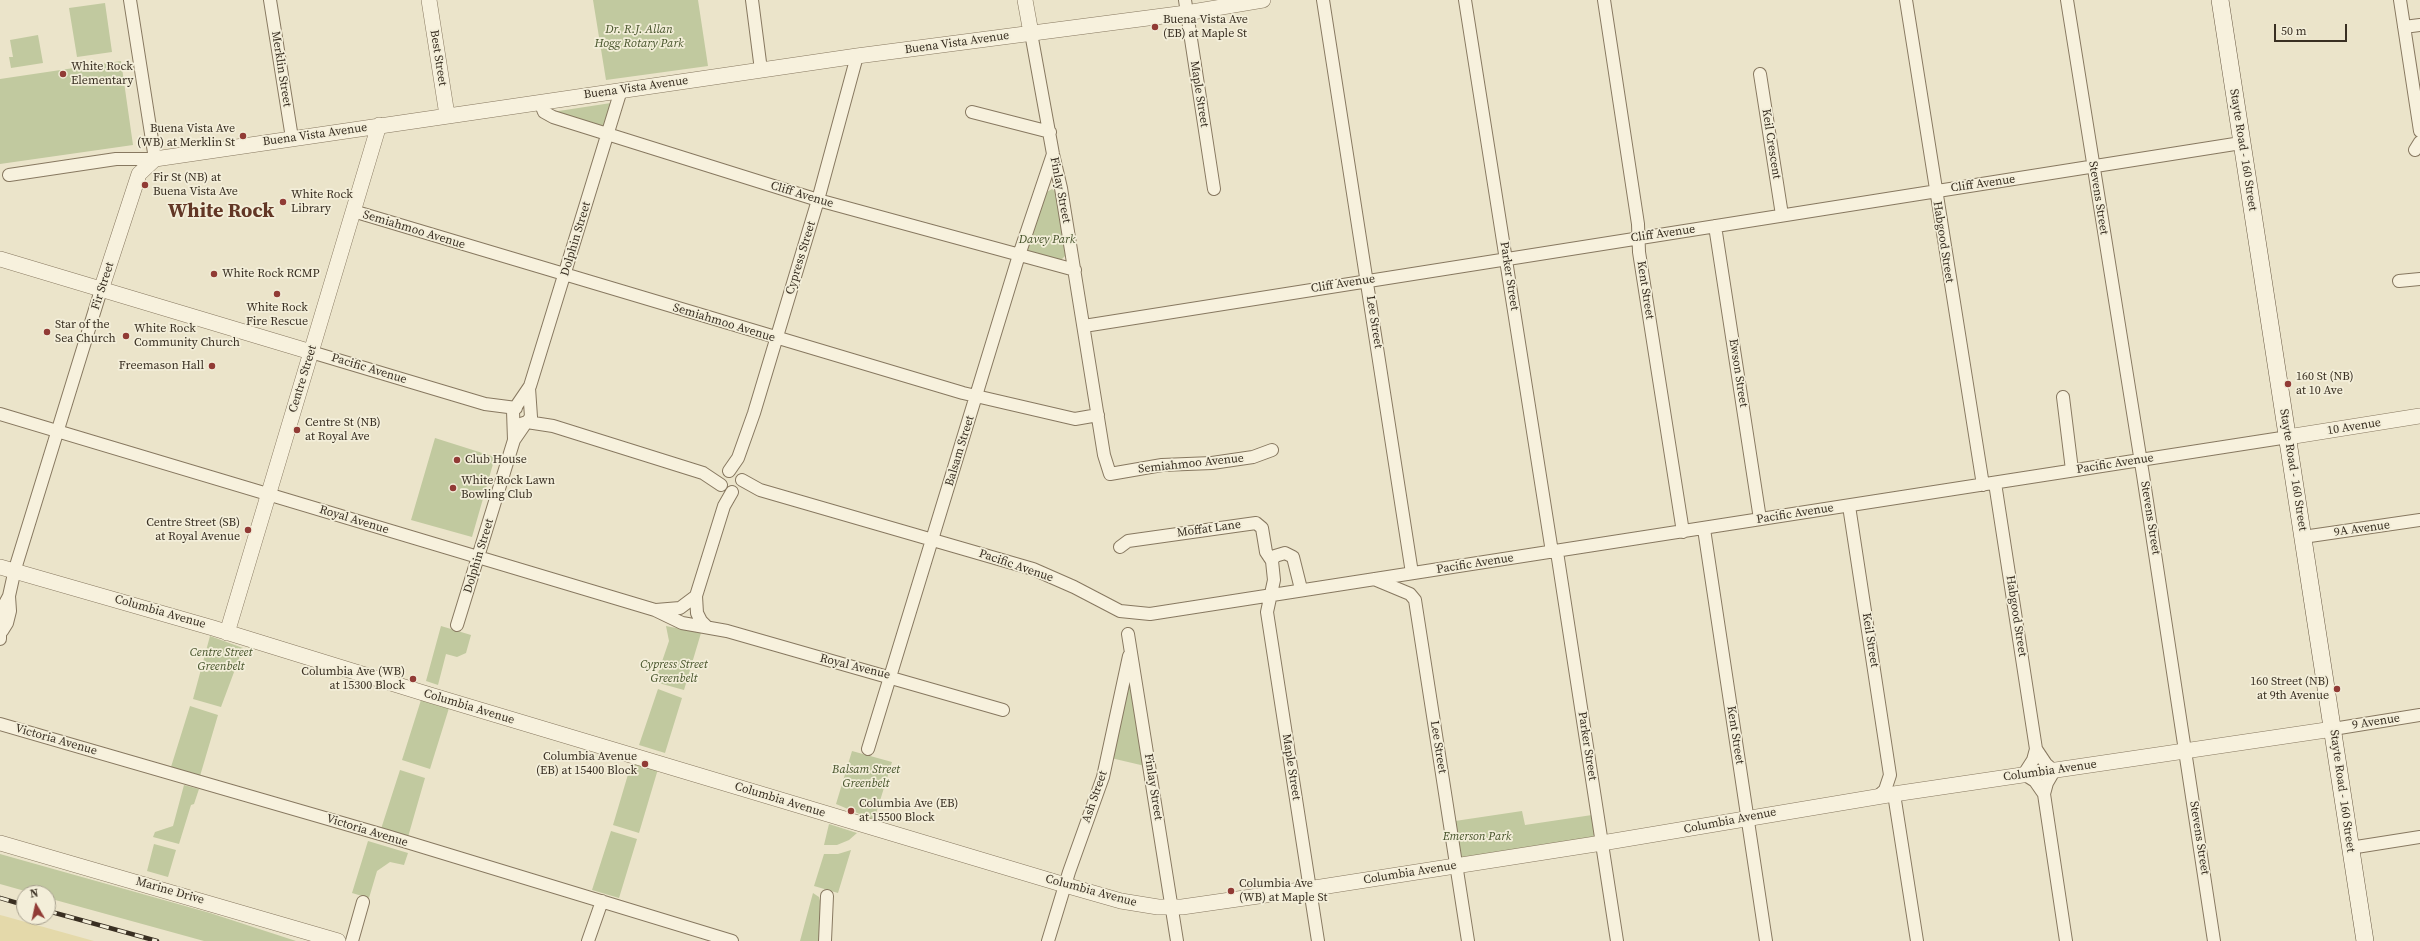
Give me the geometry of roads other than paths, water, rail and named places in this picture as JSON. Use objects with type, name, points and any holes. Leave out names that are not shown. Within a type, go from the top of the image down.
[{"type":"main road","name":"Stayte Road - 160 Street","points":[[2220,0],[2365,941]]},
{"type":"street","points":[[130,0],[155,159]]},
{"type":"street","name":"Merklin Street","points":[[270,0],[292,138]]},
{"type":"street","name":"Best Street","points":[[429,0],[447,115]]},
{"type":"street","points":[[752,0],[761,70]]},
{"type":"street","name":"Finlay Street","points":[[1025,0],[1053,154],[1061,188],[1104,455],[1110,474]]},
{"type":"street","name":"Buena Vista Avenue","points":[[9,175],[123,158],[155,159],[857,56],[1031,33],[1186,6],[1263,0]]},
{"type":"street","name":"Lee Street","points":[[1323,0],[1412,573]]},
{"type":"street","name":"Parker Street","points":[[1465,0],[1617,941]]},
{"type":"street","name":"Kent Street","points":[[1604,0],[1638,237],[1638,252],[1683,532]]},
{"type":"street","name":"Habgood Street","points":[[1906,0],[1934,191],[1983,485]]},
{"type":"street","name":"Stevens Street","points":[[2067,0],[2214,941]]},
{"type":"street","points":[[2400,0],[2420,132]]},
{"type":"street","name":"Maple Street","points":[[1186,6],[1214,189]]},
{"type":"street","points":[[2404,27],[2420,25]]},
{"type":"street","name":"Cypress Street","points":[[727,472],[738,458],[776,339],[818,200],[857,56]]},
{"type":"street","name":"Keil Crescent","points":[[1760,74],[1782,215]]},
{"type":"street","name":"Dolphin Street","points":[[457,625],[621,90]]},
{"type":"street","name":"Cliff Avenue","points":[[540,102],[544,112],[553,117],[818,200],[1075,270]]},
{"type":"street","points":[[972,112],[1050,132]]},
{"type":"street","name":"Centre Street","points":[[227,633],[379,125]]},
{"type":"street","name":"Cliff Avenue","points":[[1084,326],[1638,237],[2242,143]]},
{"type":"street","name":"Balsam Street","points":[[868,749],[934,539],[1019,255],[1053,154]]},
{"type":"street","name":"Fir Street","points":[[1,635],[7,623],[10,611],[9,596],[15,569],[101,290],[139,174],[155,159]]},
{"type":"street","name":"Semiahmoo Avenue","points":[[353,212],[776,339],[976,396],[1075,419],[1098,415]]},
{"type":"street","name":"Ewson Street","points":[[1715,226],[1760,520]]},
{"type":"street","name":"Pacific Avenue","points":[[0,259],[485,404],[703,473],[728,489],[760,490],[934,539],[1032,569],[1074,587],[1120,610],[1130,613],[1150,614],[1301,589],[1704,529],[2288,437]]},
{"type":"street","points":[[2399,281],[2420,279]]},
{"type":"street","points":[[2063,397],[2072,470]]},
{"type":"street","name":"Royal Avenue","points":[[0,414],[655,610],[682,622],[707,627],[848,667],[891,676],[1003,710]]},
{"type":"street","name":"10 Avenue","points":[[2288,437],[2420,416]]},
{"type":"street","name":"Semiahmoo Avenue","points":[[1110,474],[1162,465],[1212,463],[1253,457],[1272,450]]},
{"type":"street","name":"Cypress Street","points":[[738,458],[741,478]]},
{"type":"street","points":[[707,627],[700,621],[697,613],[696,596],[728,489],[721,478],[727,472],[736,472],[741,478],[740,486],[728,489]]},
{"type":"street","name":"Pacific Avenue","points":[[703,473],[727,472]]},
{"type":"street","name":"Pacific Avenue","points":[[741,478],[760,490]]},
{"type":"street","name":"Habgood Street","points":[[1995,483],[2036,749],[2046,764],[2054,771]]},
{"type":"street","name":"Keil Street","points":[[1849,506],[1890,775]]},
{"type":"street","name":"9A Avenue","points":[[2303,537],[2420,520]]},
{"type":"street","name":"Moffat Lane","points":[[1120,547],[1128,541],[1256,523],[1262,528],[1266,552],[1272,561]]},
{"type":"street","name":"Kent Street","points":[[1704,529],[1766,941]]},
{"type":"street","points":[[1272,594],[1274,580],[1272,561],[1282,553],[1293,556],[1301,589]]},
{"type":"street","name":"Columbia Avenue","points":[[0,567],[15,569],[1065,885],[1121,901],[1172,907],[1310,889],[1602,844],[1748,817],[1894,794],[2333,729]]},
{"type":"street","name":"Lee Street","points":[[1374,579],[1410,594],[1416,604],[1468,941]]},
{"type":"street","name":"Maple Street","points":[[1272,594],[1267,612],[1318,941]]},
{"type":"street","points":[[655,610],[680,608],[696,596]]},
{"type":"street","name":"Finlay Street","points":[[1128,634],[1177,941]]},
{"type":"street","name":"Ash Street","points":[[1048,941],[1065,885],[1103,778],[1131,650]]},
{"type":"street","name":"9 Avenue","points":[[2333,729],[2420,715]]},
{"type":"street","name":"Victoria Avenue","points":[[0,724],[602,901],[732,941]]},
{"type":"street","points":[[2036,749],[2033,760],[2024,774],[2035,781],[2044,794]]},
{"type":"street","points":[[2054,771],[2047,783],[2044,794],[2066,941]]},
{"type":"street","points":[[1890,775],[1900,787],[1910,792]]},
{"type":"street","points":[[1877,797],[1885,790],[1890,775]]},
{"type":"street","points":[[1894,794],[1917,941]]},
{"type":"street","points":[[2350,848],[2420,837]]},
{"type":"street","name":"Marine Drive","points":[[0,843],[338,941]]},
{"type":"street","points":[[825,941],[827,896]]},
{"type":"street","points":[[588,941],[602,901]]},
{"type":"street","points":[[352,941],[363,902]]},
{"type":"railway","points":[[0,898],[16,903]]},
{"type":"railway","points":[[56,913],[157,941]]},
{"type":"place","name":"Buena Vista Ave (EB) at Maple St","points":[[1155,27]]},
{"type":"place","name":"White Rock Elementary","points":[[63,74]]},
{"type":"place","name":"Buena Vista Ave (WB) at Merklin St","points":[[243,136]]},
{"type":"place","name":"Fir St (NB) at Buena Vista Ave","points":[[145,185]]},
{"type":"place","name":"White Rock Library","points":[[283,202]]},
{"type":"place","name":"White Rock RCMP","points":[[214,274]]},
{"type":"place","name":"White Rock Fire Rescue","points":[[277,294]]},
{"type":"place","name":"Star of the Sea Church","points":[[47,332]]},
{"type":"place","name":"White Rock Community Church","points":[[126,336]]},
{"type":"place","name":"Freemason Hall","points":[[212,366]]},
{"type":"place","name":"160 St (NB) at 10 Ave","points":[[2288,384]]},
{"type":"place","name":"Centre St (NB) at Royal Ave","points":[[297,430]]},
{"type":"place","name":"Club House","points":[[457,460]]},
{"type":"place","name":"White Rock Lawn Bowling Club","points":[[453,488]]},
{"type":"place","name":"Centre Street (SB) at Royal Avenue","points":[[248,530]]},
{"type":"place","name":"Columbia Ave (WB) at 15300 Block","points":[[413,679]]},
{"type":"place","name":"160 Street (NB) at 9th Avenue","points":[[2337,689]]},
{"type":"place","name":"Columbia Avenue (EB) at 15400 Block","points":[[645,764]]},
{"type":"place","name":"Columbia Ave (EB) at 15500 Block","points":[[851,811]]},
{"type":"place","name":"Columbia Ave (WB) at Maple St","points":[[1231,891]]},
{"type":"district","name":"White Rock","points":[[221,212]]},
{"type":"park label","name":"Dr. R.J. Allan Hogg Rotary Park","points":[[639,37]]},
{"type":"park label","name":"Davey Park","points":[[1047,240]]},
{"type":"park label","name":"Centre Street Greenbelt","points":[[221,660]]},
{"type":"park label","name":"Cypress Street Greenbelt","points":[[674,672]]},
{"type":"park label","name":"Balsam Street Greenbelt","points":[[866,777]]},
{"type":"park label","name":"Emerson Park","points":[[1477,837]]}]
